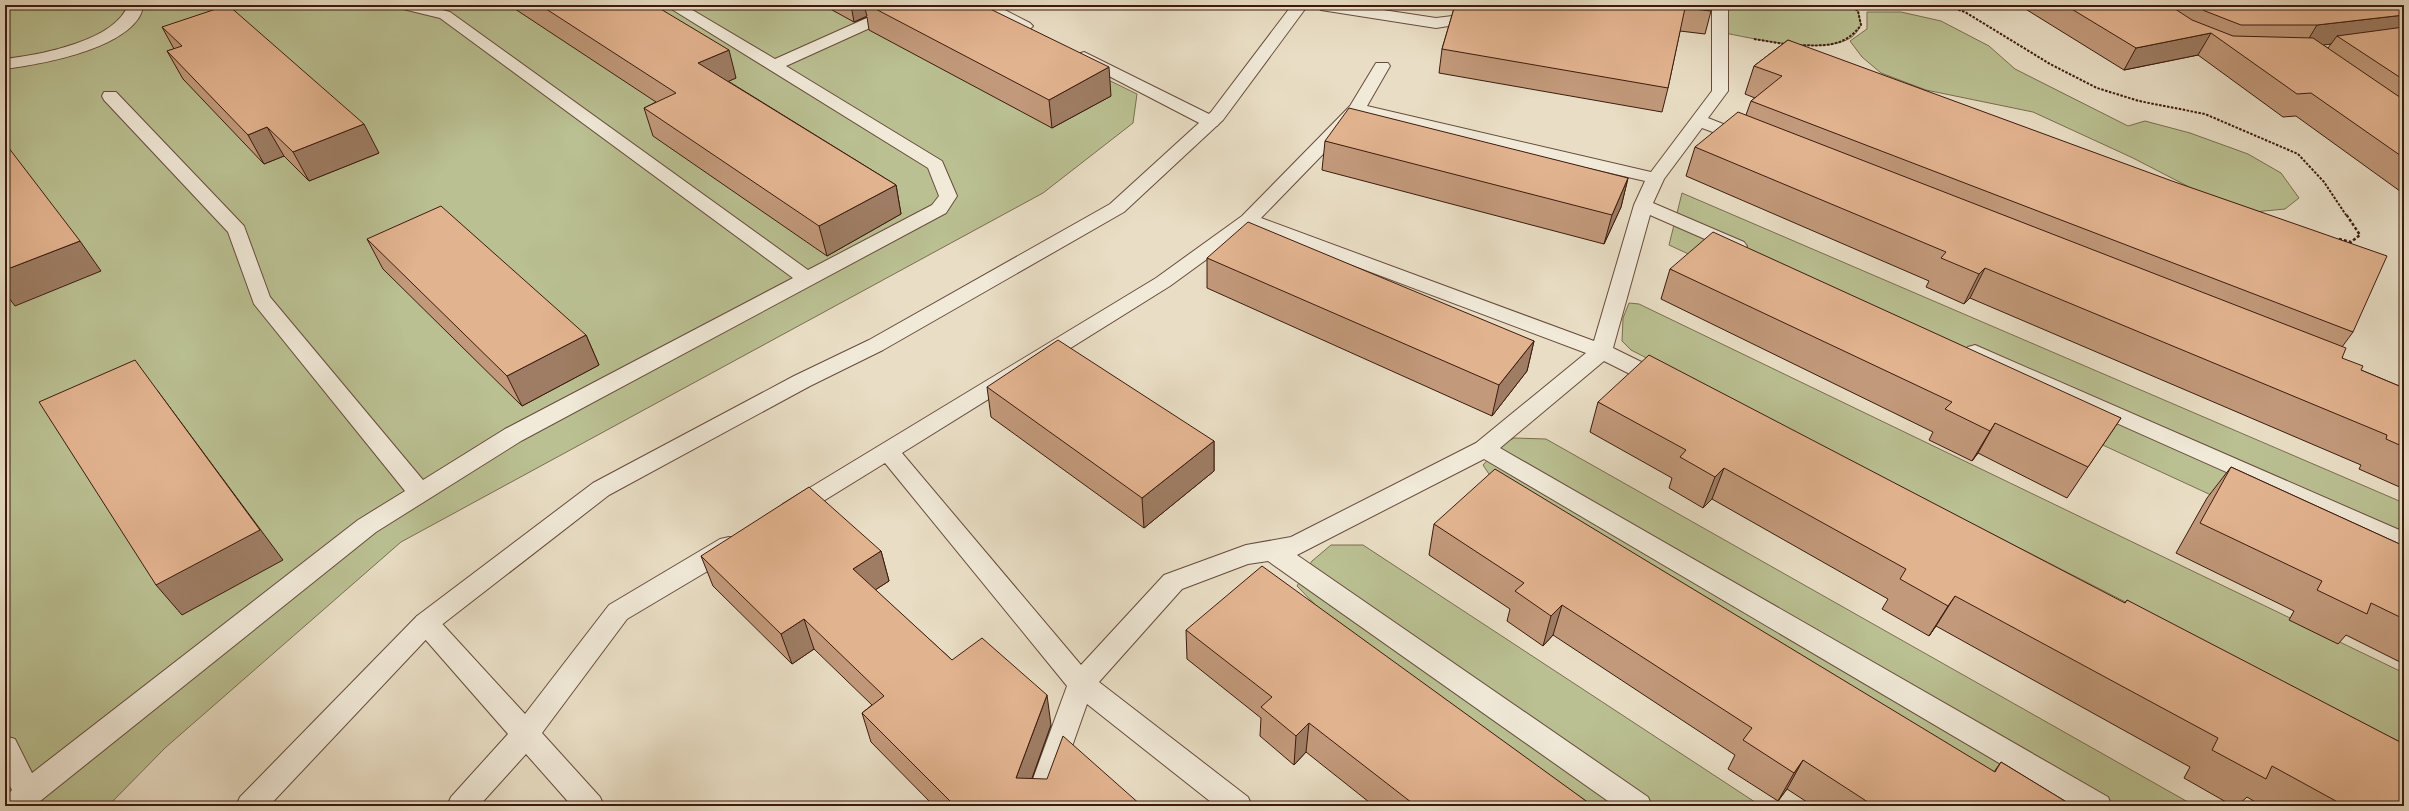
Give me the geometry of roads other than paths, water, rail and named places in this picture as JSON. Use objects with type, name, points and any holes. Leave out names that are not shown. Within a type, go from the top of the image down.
[{"type":"street","points":[[404,5],[446,15],[807,279]]},
{"type":"street","points":[[5,748],[21,800],[367,526],[513,435],[939,208],[948,196],[936,165],[774,65],[673,5]]},
{"type":"street","points":[[774,65],[909,5]]},
{"type":"street","points":[[983,5],[1038,33]]},
{"type":"street","points":[[250,806],[426,624],[601,489],[802,381],[876,345],[1117,208],[1211,122],[1300,5]]},
{"type":"street","points":[[1321,5],[1436,23],[1481,17],[1496,5]]},
{"type":"street","points":[[1037,806],[1082,684],[1173,582],[1246,554],[1296,546],[1484,449],[1602,351],[1643,205],[1655,178],[1720,91],[1720,5]]},
{"type":"street","points":[[5,64],[51,56],[81,47],[118,28],[141,6]]},
{"type":"street","points":[[1073,51],[1211,122]]},
{"type":"street","points":[[773,520],[888,452],[1162,282],[1249,220],[1357,109],[1382,66]]},
{"type":"street","points":[[110,96],[237,230],[261,299],[420,493]]},
{"type":"street","points":[[1357,109],[1655,178]]},
{"type":"street","points":[[1698,120],[1764,146]]},
{"type":"street","points":[[1643,205],[1752,253]]},
{"type":"street","points":[[1249,220],[1602,351],[1680,391]]},
{"type":"street","points":[[1955,343],[2404,542]]},
{"type":"street","points":[[1484,449],[2098,806]]},
{"type":"street","points":[[888,452],[1082,684],[1238,806]]},
{"type":"street","points":[[461,806],[526,734],[618,612],[746,536]]},
{"type":"street","points":[[1271,550],[1638,806]]},
{"type":"street","points":[[426,624],[590,806]]}]
